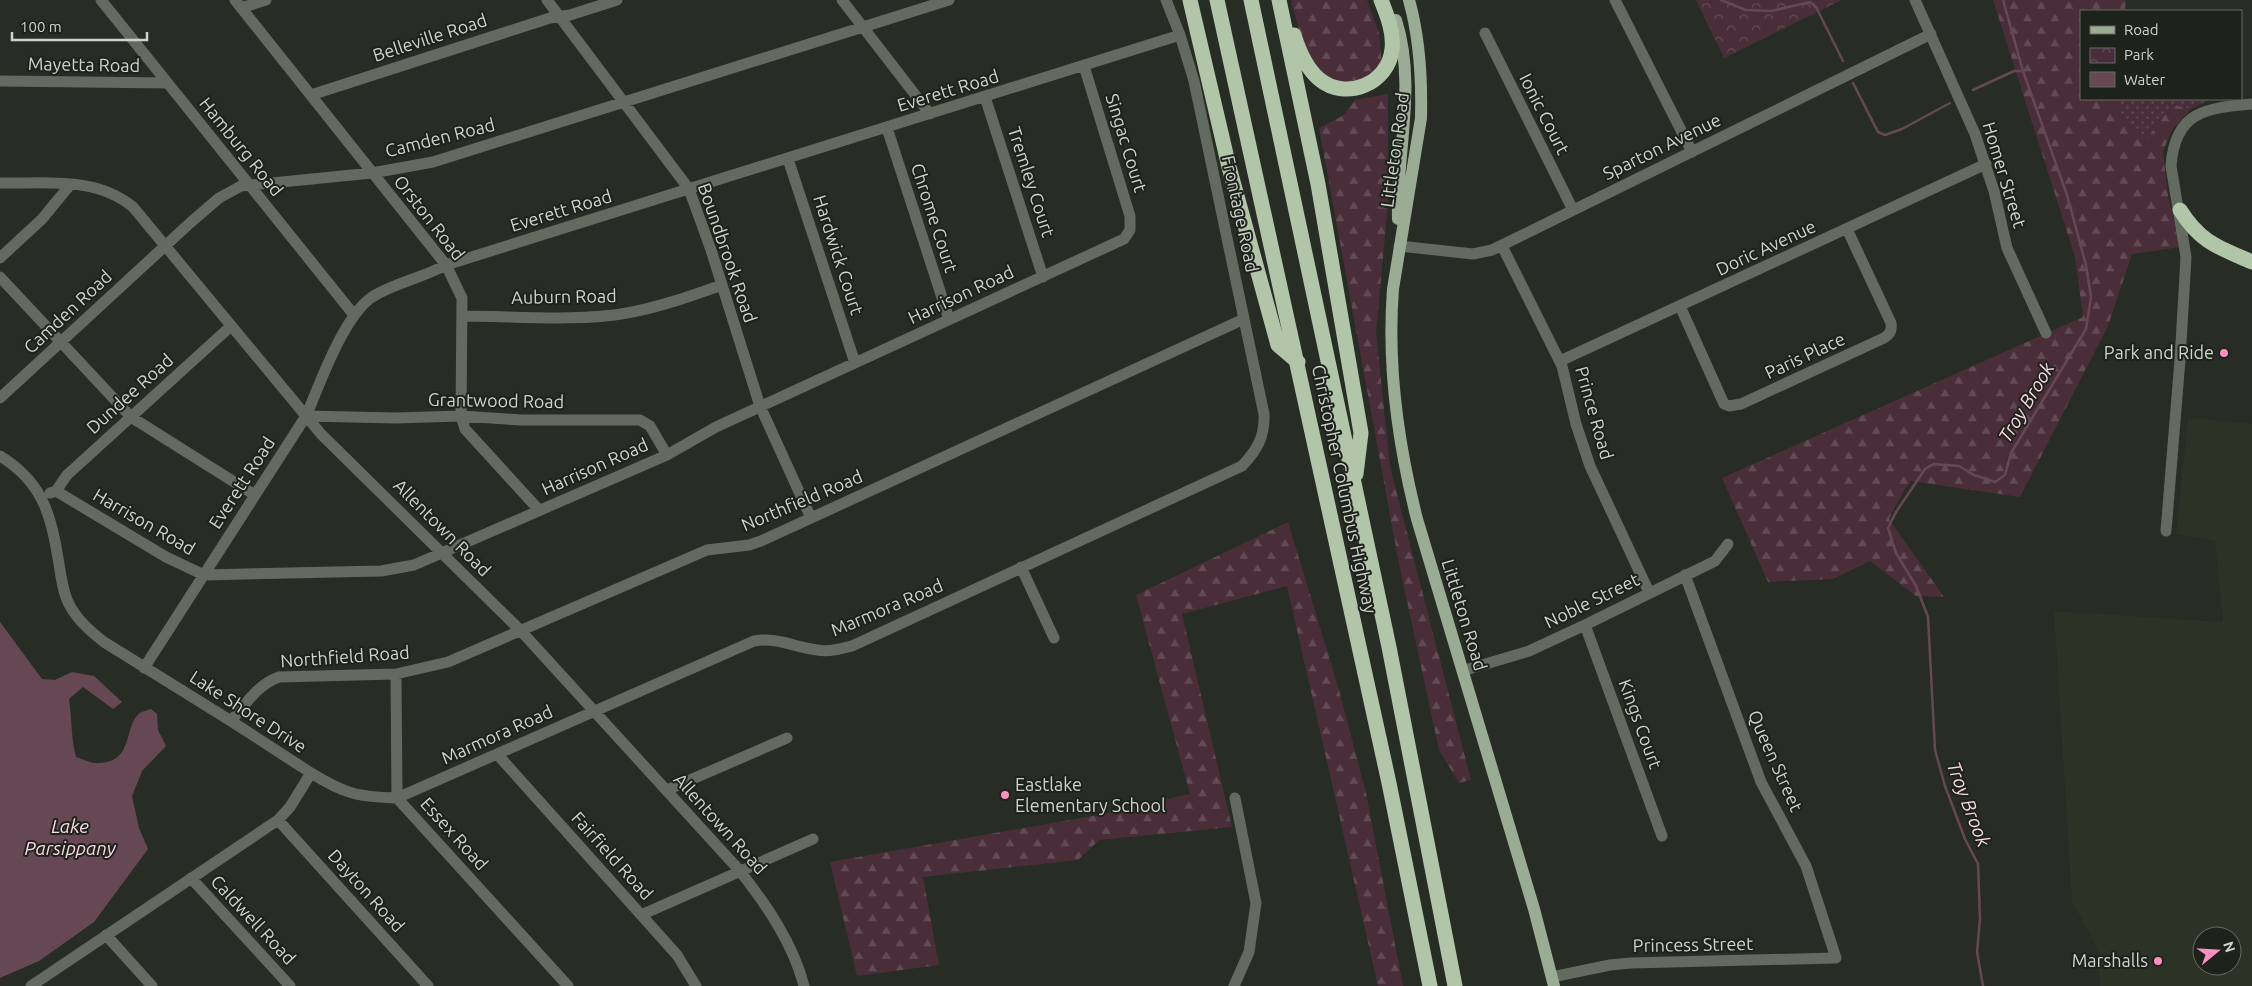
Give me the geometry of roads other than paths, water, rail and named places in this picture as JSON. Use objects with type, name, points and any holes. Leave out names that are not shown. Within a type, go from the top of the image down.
[{"type":"highway","points":[[1190,0],[1229,167],[1278,344],[1298,362]]},
{"type":"highway","name":"Christopher Columbus Highway","points":[[1217,0],[1298,362],[1387,774],[1430,986]]},
{"type":"highway","name":"Christopher Columbus Highway","points":[[1251,0],[1402,709],[1455,986]]},
{"type":"highway","points":[[1279,0],[1318,184],[1361,433],[1355,486]]},
{"type":"highway","points":[[1285,0],[1296,43],[1306,64],[1325,83],[1336,88],[1348,89],[1370,83],[1381,76],[1388,66],[1393,47],[1392,34],[1381,0]]},
{"type":"highway","points":[[2180,210],[2189,225],[2202,239],[2252,262]]},
{"type":"main road","name":"Littleton Road","points":[[1388,0],[1400,39],[1406,91],[1398,199],[1400,246]]},
{"type":"main road","name":"Littleton Road","points":[[1409,0],[1420,54],[1421,118],[1393,289],[1391,336],[1394,390],[1402,456],[1417,519],[1534,909],[1553,981]]},
{"type":"street","name":"Hamburg Road","points":[[101,0],[354,315]]},
{"type":"street","points":[[238,4],[266,0]]},
{"type":"street","name":"Boundbrook Road","points":[[547,0],[626,102],[689,189],[722,285],[760,406],[810,518]]},
{"type":"street","name":"Belleville Road","points":[[311,95],[560,16],[570,15],[617,0]]},
{"type":"street","points":[[842,0],[930,114]]},
{"type":"street","name":"Camden Road","points":[[0,398],[219,198],[241,186],[372,173],[433,162],[949,0]]},
{"type":"street","name":"Frontage Road","points":[[1166,0],[1180,35],[1194,81],[1264,414],[1262,438]]},
{"type":"street","points":[[1615,0],[1692,152]]},
{"type":"street","name":"Homer Street","points":[[1915,0],[1986,164],[2007,248],[2046,333]]},
{"type":"street","name":"Orston Road","points":[[238,4],[446,265],[462,298],[461,416]]},
{"type":"street","name":"Ionic Court","points":[[1485,33],[1573,210]]},
{"type":"street","name":"Sparton Avenue","points":[[1400,246],[1474,254],[1492,250],[1931,34]]},
{"type":"street","name":"Everett Road","points":[[144,668],[306,416],[320,383],[354,315],[362,305],[377,294],[446,265],[1180,35]]},
{"type":"street","name":"Singac Court","points":[[1084,66],[1130,216],[1130,230]]},
{"type":"street","name":"Mayetta Road","points":[[0,81],[168,84]]},
{"type":"street","name":"Tremley Court","points":[[985,97],[1043,277]]},
{"type":"street","points":[[2166,531],[2186,257],[2180,210],[2170,166],[2172,154],[2179,132],[2190,119],[2207,109],[2252,104]]},
{"type":"street","name":"Chrome Court","points":[[887,128],[948,320]]},
{"type":"street","name":"Hardwick Court","points":[[788,159],[855,363]]},
{"type":"street","name":"Doric Avenue","points":[[1560,361],[1986,164]]},
{"type":"street","name":"Allentown Road","points":[[0,184],[70,185],[101,188],[124,199],[133,206],[306,416],[521,631],[740,870],[779,926],[801,972],[804,986]]},
{"type":"street","points":[[0,258],[42,219],[70,185]]},
{"type":"street","name":"Paris Place","points":[[1680,306],[1724,404],[1730,406],[1741,404],[1832,363],[1884,338],[1892,329],[1891,323],[1847,229]]},
{"type":"street","name":"Harrison Road","points":[[56,491],[166,557],[204,575],[381,572],[414,565],[667,454],[716,426],[1124,239],[1130,230]]},
{"type":"street","name":"Prince Road","points":[[1502,246],[1560,361],[1590,466],[1649,592]]},
{"type":"street","points":[[0,277],[131,417],[255,495]]},
{"type":"street","name":"Auburn Road","points":[[462,316],[594,317],[626,313],[675,302],[722,285]]},
{"type":"street","name":"Northfield Road","points":[[231,721],[257,691],[267,682],[279,677],[396,674],[448,662],[707,550],[761,542],[1244,319]]},
{"type":"street","name":"Dundee Road","points":[[56,491],[68,475],[231,326]]},
{"type":"street","name":"Grantwood Road","points":[[306,416],[378,418],[461,416],[521,420],[640,420],[650,426],[667,454]]},
{"type":"street","points":[[461,416],[465,429],[539,510]]},
{"type":"street","name":"Marmora Road","points":[[311,773],[336,788],[352,794],[397,798],[594,710],[754,642],[781,640],[818,651],[839,650],[852,646],[1242,466],[1255,452],[1262,438]]},
{"type":"street","name":"Lake Shore Drive","points":[[0,456],[26,476],[42,497],[52,525],[61,577],[70,606],[78,619],[94,635],[311,773],[290,807],[278,820],[31,986]]},
{"type":"street","points":[[42,497],[56,491]]},
{"type":"street","name":"Noble Street","points":[[1462,671],[1529,651],[1585,625],[1715,560],[1728,544]]},
{"type":"street","points":[[1021,567],[1054,638]]},
{"type":"street","name":"Queen Street","points":[[1685,575],[1761,782],[1806,866],[1836,958]]},
{"type":"street","name":"Kings Court","points":[[1585,625],[1662,836]]},
{"type":"street","name":"Essex Road","points":[[396,674],[397,798],[568,986]]},
{"type":"street","points":[[667,790],[787,738]]},
{"type":"street","name":"Fairfield Road","points":[[497,754],[677,955],[696,986]]},
{"type":"street","points":[[1234,986],[1248,952],[1256,903],[1235,798]]},
{"type":"street","name":"Dayton Road","points":[[278,820],[428,986]]},
{"type":"street","points":[[641,915],[813,839]]},
{"type":"street","name":"Caldwell Road","points":[[190,878],[290,986]]},
{"type":"street","points":[[106,935],[152,986]]},
{"type":"street","name":"Princess Street","points":[[1553,981],[1610,965],[1631,963],[1836,958]]},
{"type":"water","name":"Lake Parsippany","points":[[0,622],[42,679],[55,680],[72,672],[94,676],[122,702],[113,709],[83,687],[69,699],[76,757],[96,763],[110,761],[118,756],[127,742],[135,719],[140,713],[151,709],[157,714],[158,730],[166,746],[142,771],[132,796],[139,828],[148,849],[94,922],[39,961],[0,978]]},
{"type":"waterway","points":[[1721,0],[1746,10],[1771,11],[1810,2],[1816,7],[1843,61]]},
{"type":"waterway","name":"Troy Brook","points":[[1983,986],[1977,952],[1980,919],[1978,864],[1965,839],[1945,786],[1935,750],[1928,617],[1916,586],[1896,553],[1888,528],[1896,512],[1925,469],[1934,464],[1959,466],[1974,475],[1995,482],[2005,475],[2011,453],[2086,329],[2091,297],[2086,265],[2067,195],[2023,71],[2003,0]]},
{"type":"waterway","points":[[1973,90],[2014,71],[2022,71]]},
{"type":"waterway","points":[[1853,83],[1878,132],[1885,135],[1902,129],[1950,103]]},
{"type":"place","name":"Park and Ride","points":[[2224,353]]},
{"type":"place","name":"Eastlake Elementary School","points":[[1005,795]]},
{"type":"place","name":"Marshalls","points":[[2158,961]]}]
